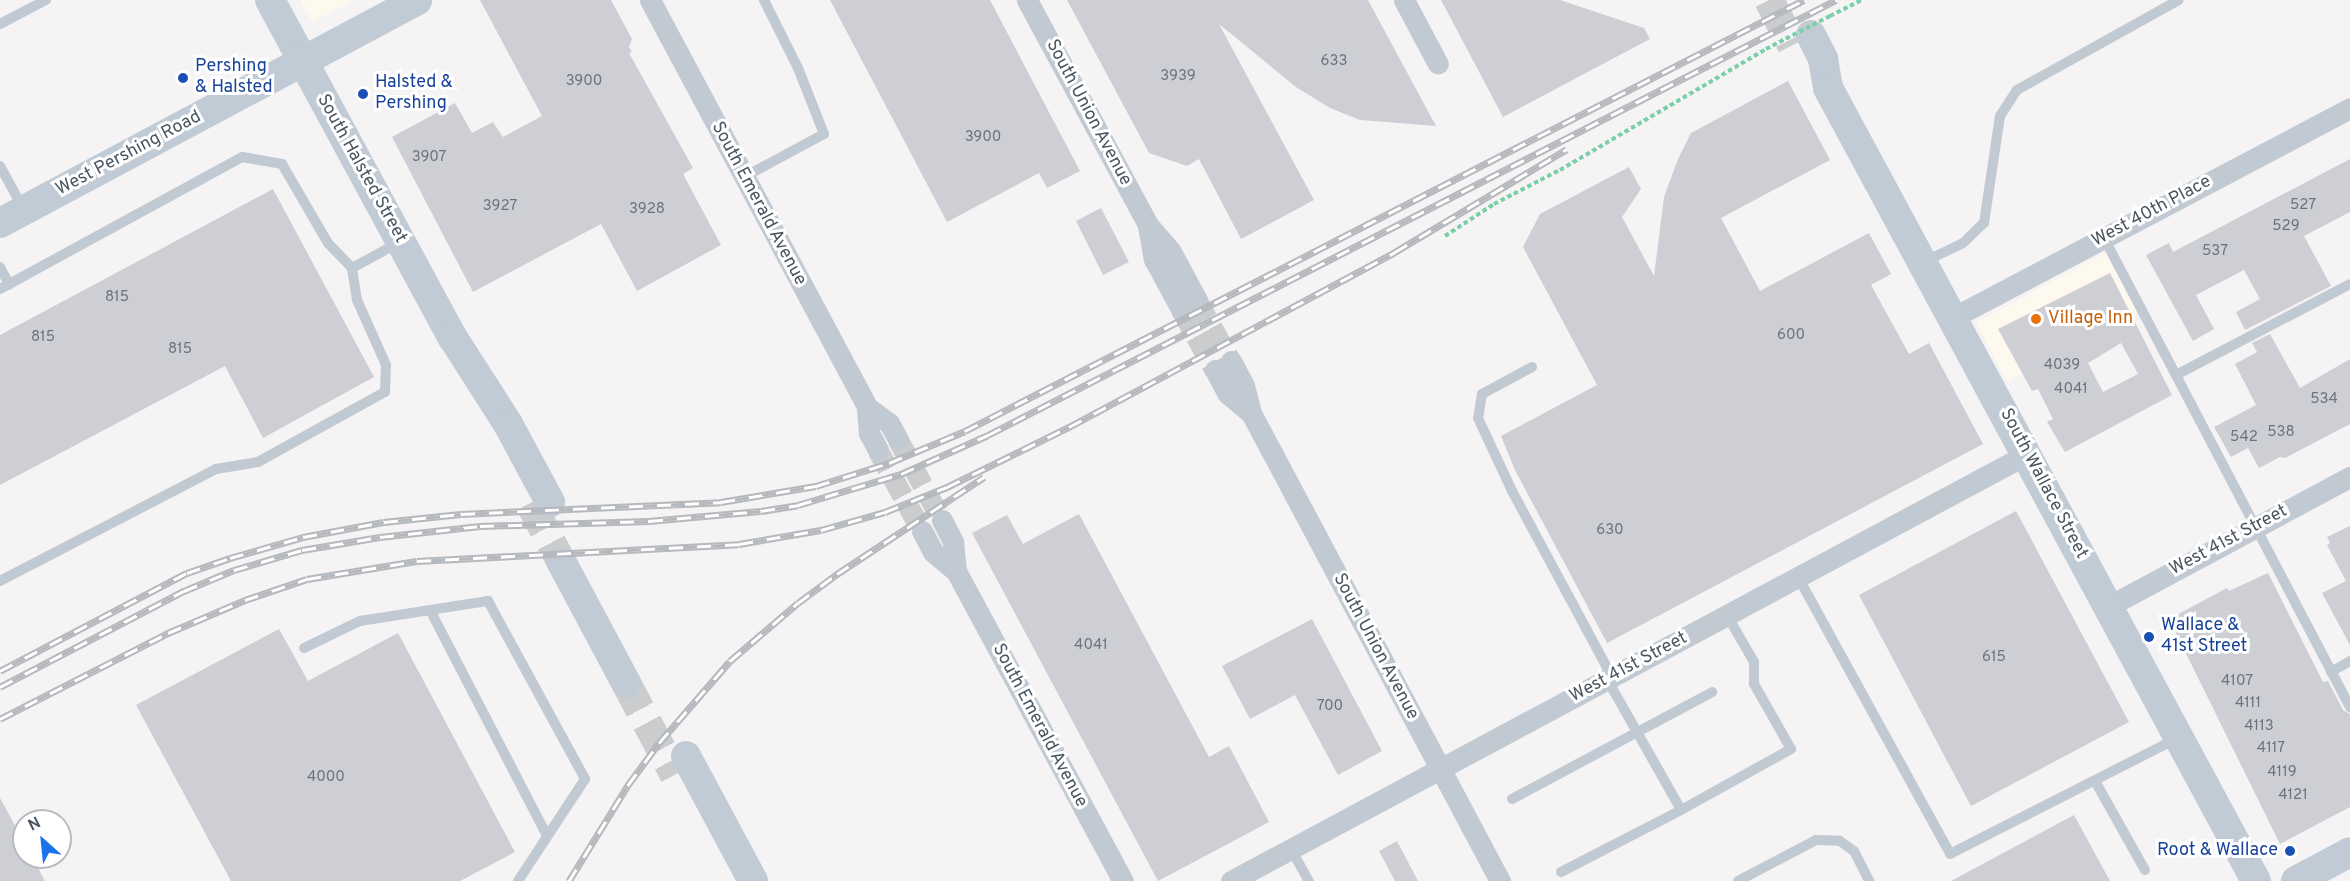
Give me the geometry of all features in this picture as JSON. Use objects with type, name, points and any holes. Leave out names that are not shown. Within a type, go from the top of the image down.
[{"type":"main road","name":"South Halsted Street","points":[[270,0],[453,338],[508,424],[540,502]]},
{"type":"main road","name":"West Pershing Road","points":[[12,217],[417,0]]},
{"type":"main road","name":"South Wallace Street","points":[[1800,36],[1823,59],[1828,88],[1954,317],[2256,881]]},
{"type":"main road","points":[[572,562],[632,676]]},
{"type":"main road","points":[[732,881],[680,765],[753,881]]},
{"type":"main road","points":[[2296,881],[2350,852]]},
{"type":"street","name":"South Emerald Avenue","points":[[650,0],[867,407],[869,433],[878,450]]},
{"type":"street","name":"South Union Avenue","points":[[1027,0],[1148,225],[1170,250],[1189,304]]},
{"type":"street","points":[[1404,0],[1438,64]]},
{"type":"street","name":"West 40th Place","points":[[1954,317],[2350,108]]},
{"type":"street","name":"South Union Avenue","points":[[1223,365],[1228,394],[1251,413],[1500,881]]},
{"type":"street","name":"South Emerald Avenue","points":[[867,407],[889,423],[898,439]]},
{"type":"street","name":"West 41st Street","points":[[1231,881],[2026,454]]},
{"type":"street","name":"West 41st Street","points":[[2109,606],[2350,477]]},
{"type":"street","name":"South Emerald Avenue","points":[[942,520],[952,542],[956,571],[1123,881]]},
{"type":"street","name":"South Emerald Avenue","points":[[921,531],[933,552],[956,571]]},
{"type":"lane","points":[[0,24],[46,0]]},
{"type":"lane","points":[[744,177],[824,134],[798,68],[765,0]]},
{"type":"lane","points":[[1924,262],[1963,243],[1984,223],[2000,116],[2017,90],[2179,0]]},
{"type":"lane","points":[[0,267],[4,287],[242,157],[282,164],[328,243],[352,268],[357,300],[386,365],[385,392],[258,462],[216,469],[0,581]]},
{"type":"lane","points":[[0,166],[12,217]]},
{"type":"lane","points":[[2103,238],[2350,707]]},
{"type":"lane","points":[[352,268],[401,242]]},
{"type":"lane","points":[[2176,375],[2350,284]]},
{"type":"lane","points":[[1532,367],[1482,394],[1478,418],[1512,491],[1637,732],[1681,810]]},
{"type":"lane","points":[[1798,577],[1950,854],[2179,737]]},
{"type":"lane","points":[[304,648],[360,621],[488,601],[585,779],[518,881]]},
{"type":"lane","points":[[430,610],[548,836]]},
{"type":"lane","points":[[1561,872],[1681,810],[1791,749],[1754,684],[1754,662],[1727,615]]},
{"type":"lane","points":[[2331,672],[2350,661]]},
{"type":"lane","points":[[1512,799],[1712,692]]},
{"type":"lane","points":[[2095,781],[2145,870]]},
{"type":"lane","points":[[1738,881],[1815,840],[1840,841],[1854,850],[1869,881]]},
{"type":"lane","points":[[1291,849],[1309,881]]},
{"type":"path","points":[[1445,236],[1494,204],[1560,170],[1861,0]]},
{"type":"shaded area","points":[[300,0],[354,0],[312,22]]},
{"type":"shaded area","points":[[2110,250],[2142,311],[2007,381],[1976,323]]},
{"type":"building","points":[[480,0],[611,0],[632,39],[629,47],[632,52],[629,53],[693,168],[683,174],[721,245],[637,291],[601,224],[473,292],[392,137],[455,103],[472,133],[493,122],[503,137],[542,116]]},
{"type":"building","points":[[830,0],[990,0],[1080,171],[1047,188],[1039,173],[947,222]]},
{"type":"building","points":[[1067,0],[1368,0],[1436,126],[1360,120],[1330,108],[1296,87],[1219,24],[1314,200],[1241,239],[1199,159],[1187,166],[1149,153]]},
{"type":"building","points":[[1441,0],[1560,0],[1644,28],[1650,39],[1503,117]]},
{"type":"building","points":[[1788,81],[1830,160],[1721,218],[1760,291],[1869,233],[1891,274],[1871,285],[1909,354],[1929,343],[1983,444],[1607,643],[1515,470],[1501,436],[1597,385],[1523,247],[1540,214],[1629,167],[1641,189],[1622,217],[1654,276],[1664,197],[1678,159],[1691,133]]},
{"type":"building","points":[[2350,159],[2350,212],[2304,236],[2331,286],[2245,330],[2236,312],[2260,299],[2244,270],[2196,295],[2214,329],[2193,341],[2146,255],[2169,243],[2173,252]]},
{"type":"building","points":[[273,189],[374,377],[263,438],[225,366],[0,485],[0,335]]},
{"type":"building","points":[[1101,208],[1129,262],[1103,275],[1076,221]]},
{"type":"building","points":[[2110,273],[2172,395],[2065,452],[2047,422],[2053,419],[2038,389],[2032,391],[1998,329]],"holes":[[[2121,343],[2138,374],[2103,392],[2088,363]]]},
{"type":"building","points":[[2270,334],[2300,388],[2350,359],[2350,424],[2285,458],[2280,457],[2259,468],[2248,448],[2231,457],[2214,427],[2256,405],[2235,364],[2257,352],[2252,343]]},
{"type":"building","points":[[2016,511],[2129,722],[1971,806],[1859,595]]},
{"type":"building","points":[[1079,514],[1209,757],[1229,746],[1269,822],[1158,881],[972,533],[1007,515],[1023,544]]},
{"type":"building","points":[[2350,526],[2350,645],[2322,593],[2346,581],[2327,545],[2330,543],[2327,537]]},
{"type":"building","points":[[2268,573],[2323,682],[2328,681],[2343,710],[2350,714],[2350,807],[2280,844],[2169,619],[2227,588],[2229,591]]},
{"type":"building","points":[[1312,619],[1382,751],[1338,775],[1295,695],[1250,719],[1222,666]]},
{"type":"building","points":[[279,629],[308,681],[398,633],[515,852],[460,881],[231,881],[136,705]]},
{"type":"building","points":[[0,798],[12,820],[12,869],[38,869],[45,881],[0,881]]},
{"type":"building","points":[[2074,815],[2110,881],[1951,881]]},
{"type":"building","points":[[1397,841],[1418,881],[1395,881],[1379,851]]},
{"type":"tunnel","points":[[1769,0],[1792,45]]},
{"type":"tunnel","points":[[1197,300],[1231,361]]},
{"type":"tunnel","points":[[1181,309],[1215,370]]},
{"type":"tunnel","points":[[898,439],[942,520]]},
{"type":"tunnel","points":[[878,450],[922,531]]},
{"type":"tunnel","points":[[530,503],[562,563]]},
{"type":"tunnel","points":[[626,683],[675,775]]},
{"type":"railway","points":[[0,671],[187,573],[303,537],[384,522],[461,514],[721,502],[816,486],[889,463],[965,431],[1804,0]]},
{"type":"railway","points":[[0,687],[184,591],[234,570],[302,550],[380,537],[480,526],[649,521],[761,511],[798,505],[901,474],[988,435],[1836,0]]},
{"type":"railway","points":[[0,719],[168,633],[245,600],[307,579],[417,561],[739,544],[821,530],[885,512],[947,487],[1069,427],[1395,252],[1567,149]]},
{"type":"railway","points":[[569,881],[628,785],[659,743],[730,661],[798,603],[837,574],[984,477]]},
{"type":"place","name":"Pershing & Halsted","points":[[183,78]]},
{"type":"place","name":"Halsted & Pershing","points":[[363,94]]},
{"type":"place","name":"Village Inn","points":[[2036,319]]},
{"type":"place","name":"Wallace & 41st Street","points":[[2149,637]]},
{"type":"place","name":"Root & Wallace","points":[[2290,851]]}]
